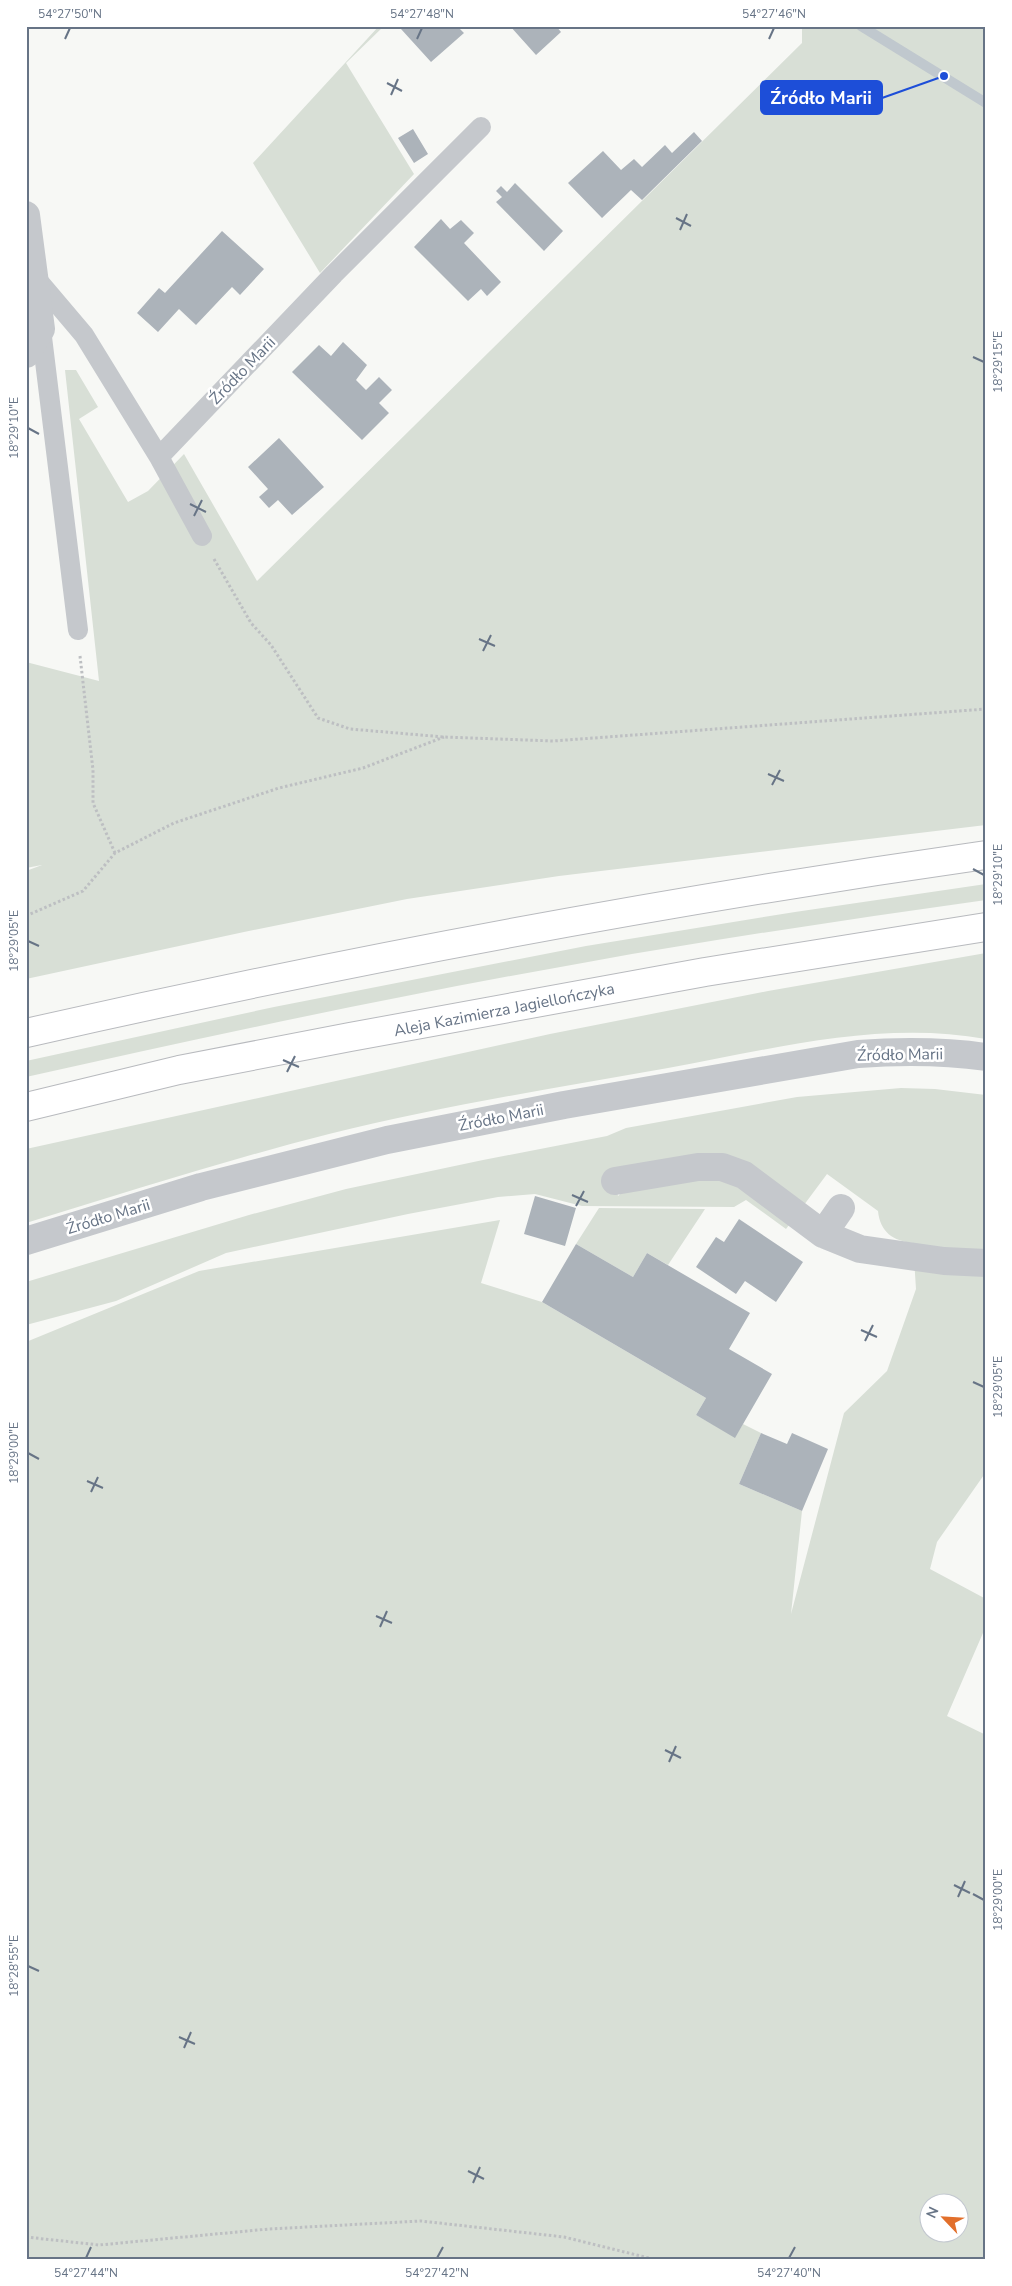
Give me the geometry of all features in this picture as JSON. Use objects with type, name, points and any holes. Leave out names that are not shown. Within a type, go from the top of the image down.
[{"type":"highway","points":[[26,1033],[258,982],[444,944],[654,906],[986,855]]},
{"type":"highway","name":"Aleja Kazimierza Jagiellończyka","points":[[26,1107],[179,1070],[350,1037],[705,972],[986,927]]},
{"type":"street","points":[[26,214],[41,329],[26,354]]},
{"type":"street","name":"Źródło Marii","points":[[26,1242],[201,1187],[331,1153],[469,1123],[858,1054],[900,1051],[936,1052],[986,1057]]},
{"type":"street","points":[[615,1181],[698,1167],[722,1167],[744,1176],[822,1234],[860,1249],[944,1261],[986,1264]]},
{"type":"street","points":[[822,1234],[841,1208]]},
{"type":"lane","name":"Źródło Marii","points":[[159,457],[334,274],[481,127]]},
{"type":"lane","points":[[34,276],[84,335],[159,457],[202,536]]},
{"type":"lane","points":[[41,329],[78,630]]},
{"type":"path","points":[[202,536],[251,623],[271,645],[318,718],[350,729],[444,737],[553,741],[986,709]]},
{"type":"path","points":[[78,630],[93,770],[93,803],[115,853]]},
{"type":"path","points":[[26,916],[83,891],[115,853],[174,823],[279,788],[363,768],[444,737]]},
{"type":"path","points":[[26,2237],[99,2245],[269,2229],[421,2221],[564,2237],[657,2260]]},
{"type":"shaded area","points":[[379,26],[384,26],[346,63],[414,174],[320,273],[253,163]]},
{"type":"shaded area","points":[[802,26],[986,26],[986,825],[559,876],[407,899],[26,979],[26,871],[42,865],[26,868],[26,662],[99,681],[65,370],[76,370],[98,407],[79,419],[128,502],[148,491],[184,454],[257,581],[802,43]]},
{"type":"shaded area","points":[[986,884],[986,900],[638,953],[447,988],[307,1016],[26,1077],[26,1061],[274,1007],[586,946],[795,912]]},
{"type":"shaded area","points":[[986,953],[986,1039],[946,1034],[906,1033],[826,1039],[456,1106],[371,1124],[291,1144],[26,1223],[26,1149],[550,1034],[768,991]]},
{"type":"shaded area","points":[[901,1088],[935,1089],[986,1095],[986,1472],[937,1542],[930,1569],[986,1599],[986,1626],[947,1716],[986,1735],[986,2260],[26,2260],[26,1342],[199,1271],[500,1220],[481,1283],[542,1302],[706,1398],[696,1415],[735,1437],[743,1424],[761,1433],[739,1484],[802,1511],[791,1614],[844,1413],[887,1371],[916,1289],[913,1243],[899,1240],[889,1234],[882,1225],[878,1211],[827,1174],[801,1209],[743,1165],[726,1160],[704,1159],[614,1173],[618,1196],[627,1187],[635,1185],[694,1175],[726,1175],[752,1188],[792,1221],[786,1229],[746,1200],[734,1207],[582,1206],[535,1194],[498,1197],[408,1214],[226,1253],[116,1301],[26,1325],[26,1282],[249,1215],[346,1189],[607,1136],[626,1128],[797,1097]]},
{"type":"shaded area","points":[[599,1208],[705,1209],[668,1265],[647,1253],[633,1277],[576,1244]]},
{"type":"building","points":[[404,26],[457,26],[464,33],[431,62],[401,29]]},
{"type":"building","points":[[510,26],[556,26],[561,32],[536,55]]},
{"type":"building","points":[[413,129],[428,154],[414,163],[398,138]]},
{"type":"building","points":[[694,132],[702,141],[642,200],[631,190],[602,218],[568,183],[603,151],[621,170],[634,159],[642,167],[665,145],[672,153]]},
{"type":"building","points":[[515,183],[563,231],[544,251],[496,202],[502,197],[496,191],[501,186],[507,192]]},
{"type":"building","points":[[441,219],[450,229],[461,220],[474,233],[464,243],[501,282],[487,296],[481,289],[468,301],[414,247]]},
{"type":"building","points":[[222,231],[264,269],[240,295],[232,287],[196,325],[179,309],[158,332],[137,313],[159,288],[165,293]]},
{"type":"building","points":[[343,342],[367,365],[356,380],[366,390],[379,377],[392,390],[379,403],[389,413],[362,440],[292,372],[319,345],[331,356]]},
{"type":"building","points":[[279,438],[324,487],[292,515],[278,500],[269,508],[259,497],[268,489],[248,467]]},
{"type":"building","points":[[535,1196],[576,1208],[565,1246],[524,1234]]},
{"type":"building","points":[[739,1219],[803,1262],[776,1302],[745,1281],[736,1294],[696,1267],[716,1237],[724,1242]]},
{"type":"building","points":[[576,1244],[633,1277],[647,1253],[750,1313],[729,1349],[772,1374],[735,1438],[696,1415],[706,1398],[542,1302]]},
{"type":"building","points":[[761,1433],[787,1444],[792,1433],[828,1449],[802,1511],[739,1484]]},
{"type":"waterway","name":"Źródło Marii","points":[[861,26],[986,103]]},
{"type":"place","name":"Źródło Marii","points":[[944,76]]}]
